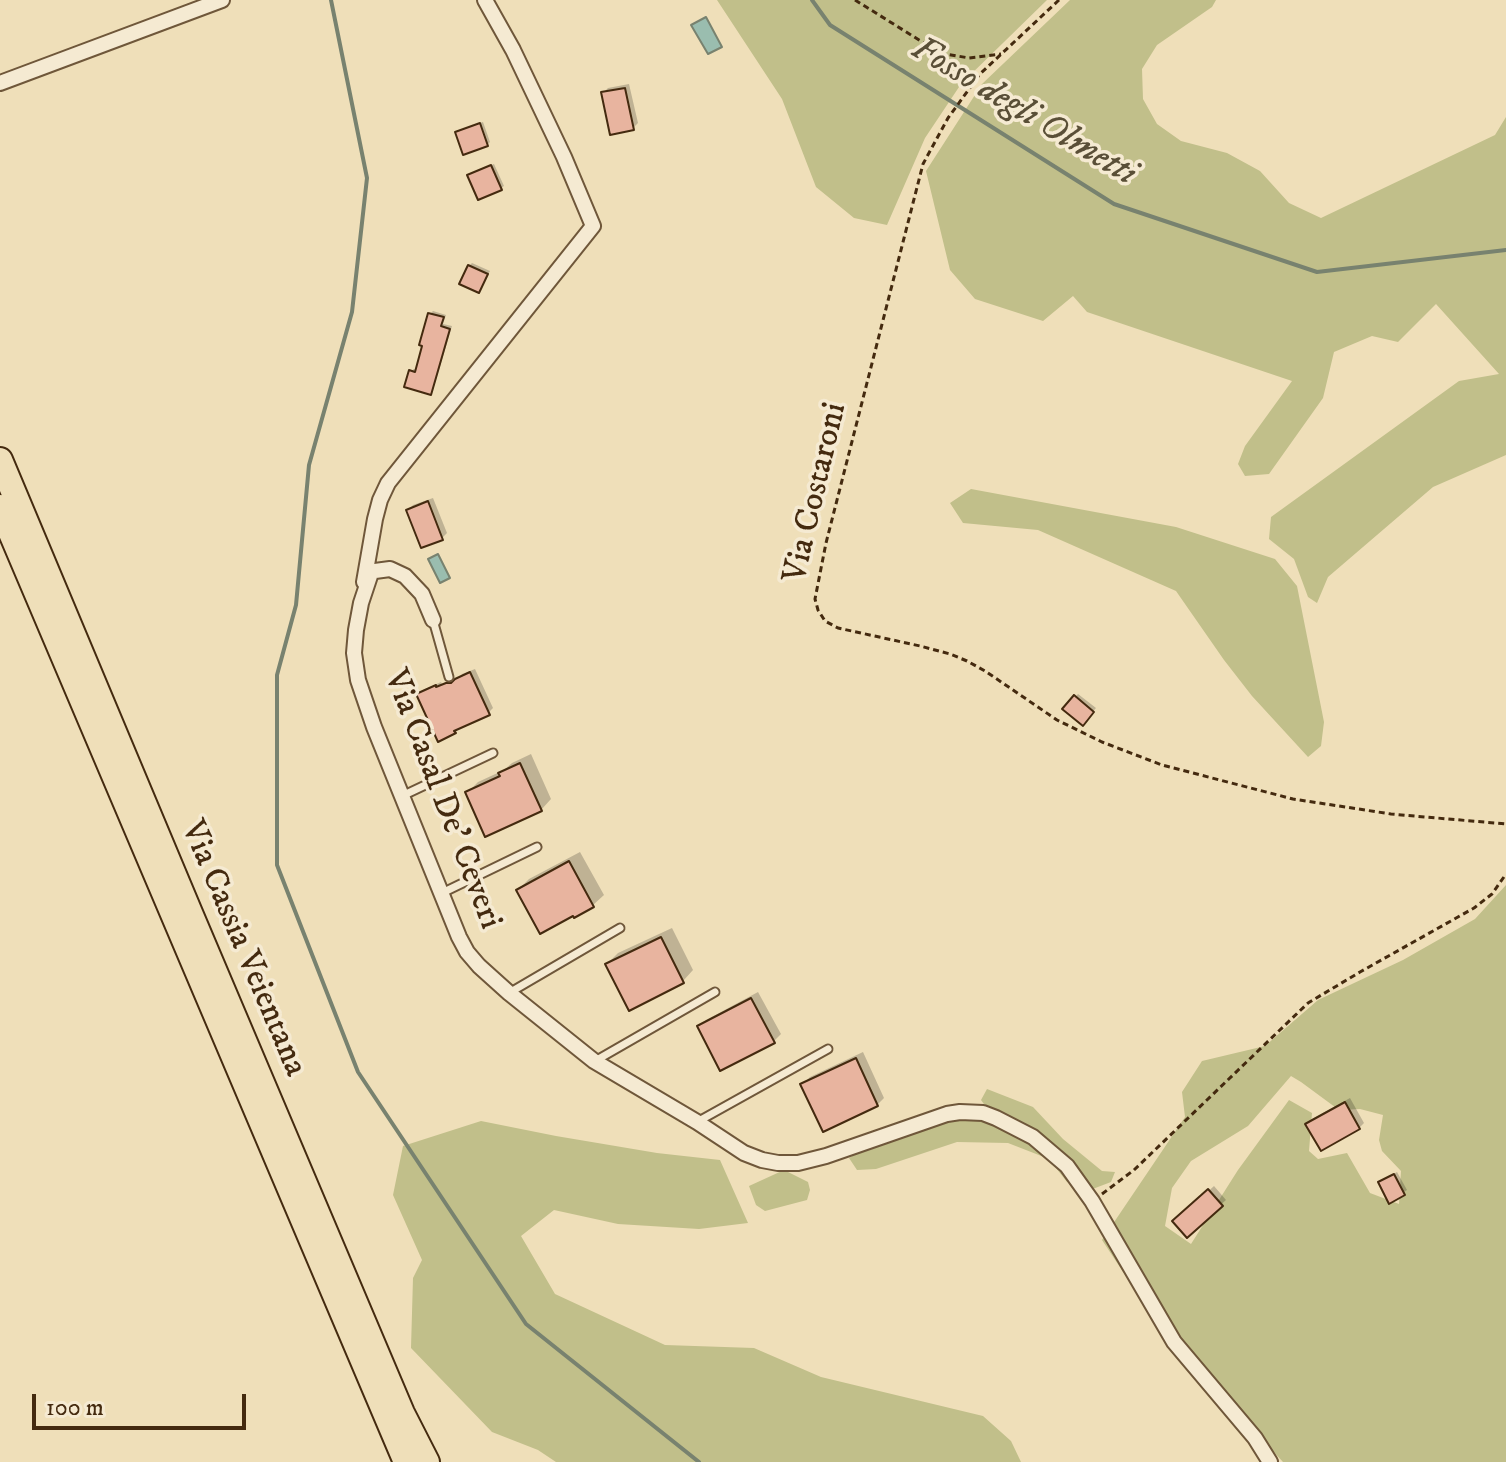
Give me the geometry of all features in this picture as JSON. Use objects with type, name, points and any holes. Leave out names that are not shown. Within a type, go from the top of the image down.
[{"type":"highway","name":"Via Cassia Veientana","points":[[0,460],[402,1413],[427,1462]]},
{"type":"highway","name":"Via Cassia Veientana","points":[[0,507],[406,1462]]},
{"type":"street","points":[[0,83],[222,0]]},
{"type":"street","points":[[356,630],[375,519],[388,483],[593,226],[564,157],[485,0]]},
{"type":"street","name":"Via Casal De' Ceveri","points":[[433,620],[415,584],[399,572],[375,571],[368,578],[361,603],[354,653],[358,680],[374,727],[459,937],[479,966],[594,1061],[744,1153],[762,1160],[798,1163],[947,1114],[983,1113],[1033,1137],[1067,1166],[1092,1201],[1174,1342],[1255,1438],[1270,1462]]},
{"type":"lane","points":[[433,620],[449,677]]},
{"type":"lane","points":[[402,796],[493,753]]},
{"type":"lane","points":[[442,893],[537,847]]},
{"type":"lane","points":[[509,993],[620,928]]},
{"type":"lane","points":[[594,1061],[715,992]]},
{"type":"lane","points":[[697,1122],[828,1049]]},
{"type":"path","points":[[855,0],[940,53],[969,58],[1001,54]]},
{"type":"path","name":"Via Costaroni","points":[[1059,0],[980,74],[948,118],[923,164],[826,543],[815,599],[818,610],[825,621],[838,628],[920,646],[967,661],[1057,720],[1102,742],[1162,765],[1293,799],[1391,814],[1506,824]]},
{"type":"path","points":[[1092,1201],[1134,1170],[1308,1003],[1474,908],[1492,894],[1506,874]]},
{"type":"shaded area","points":[[717,0],[1047,0],[961,84],[925,138],[887,225],[854,218],[816,187],[782,99]]},
{"type":"shaded area","points":[[1070,0],[1216,0],[1212,7],[1157,45],[1142,69],[1143,99],[1157,124],[1181,141],[1227,153],[1260,171],[1289,203],[1321,218],[1495,135],[1506,117],[1506,455],[1433,487],[1328,577],[1317,603],[1308,597],[1294,559],[1269,539],[1271,517],[1459,381],[1499,374],[1436,304],[1398,342],[1372,336],[1334,352],[1323,398],[1269,474],[1245,476],[1238,464],[1245,446],[1292,381],[1087,312],[1073,296],[1043,321],[975,299],[950,270],[926,171],[982,84]]},
{"type":"shaded area","points":[[706,17],[722,47],[708,54],[691,25]]},
{"type":"shaded area","points":[[971,489],[1176,527],[1275,559],[1297,586],[1324,722],[1321,746],[1308,757],[1252,696],[1176,591],[1038,530],[963,523],[950,503]]},
{"type":"shaded area","points":[[438,554],[450,578],[440,583],[428,559]]},
{"type":"shaded area","points":[[1506,885],[1506,1462],[1283,1462],[1227,1401],[1189,1372],[1102,1240],[1185,1117],[1182,1092],[1202,1061],[1265,1046],[1318,1000],[1403,960],[1475,919]],"holes":[[[1291,1076],[1339,1110],[1360,1109],[1383,1115],[1379,1140],[1382,1151],[1401,1171],[1399,1204],[1370,1193],[1347,1153],[1318,1159],[1309,1151],[1312,1113],[1289,1100],[1238,1170],[1191,1244],[1165,1226],[1172,1188],[1191,1161],[1248,1126]]]},
{"type":"shaded area","points":[[987,1089],[1033,1107],[1063,1139],[1102,1171],[1115,1172],[1111,1182],[1090,1190],[1067,1182],[1049,1159],[1008,1143],[957,1142],[876,1169],[857,1170],[849,1158],[867,1147],[957,1119],[992,1115],[981,1100]]},
{"type":"shaded area","points":[[481,1121],[657,1153],[720,1160],[748,1223],[699,1229],[618,1224],[554,1210],[521,1236],[555,1294],[665,1345],[754,1348],[821,1377],[983,1416],[1011,1441],[1021,1462],[556,1462],[538,1450],[492,1432],[411,1348],[413,1278],[422,1260],[393,1195],[403,1146]]},
{"type":"shaded area","points":[[784,1170],[808,1182],[810,1190],[807,1200],[765,1211],[756,1205],[749,1186]]},
{"type":"building","points":[[625,88],[634,130],[610,135],[601,92]]},
{"type":"building","points":[[480,123],[488,146],[463,155],[455,132]]},
{"type":"building","points":[[491,165],[502,190],[478,200],[467,175]]},
{"type":"building","points":[[468,265],[488,274],[479,293],[459,284]]},
{"type":"building","points":[[428,313],[444,317],[441,326],[450,329],[431,395],[404,387],[409,370],[415,372]]},
{"type":"building","points":[[428,501],[443,540],[421,548],[406,510]]},
{"type":"building","points":[[470,672],[490,715],[438,742],[416,694],[436,685],[451,683]]},
{"type":"building","points":[[1074,695],[1094,712],[1083,726],[1062,709]]},
{"type":"building","points":[[520,763],[542,811],[485,837],[465,792]]},
{"type":"building","points":[[569,861],[594,907],[540,934],[516,890]]},
{"type":"building","points":[[661,937],[684,983],[629,1011],[605,964]]},
{"type":"building","points":[[751,998],[775,1043],[720,1071],[697,1026]]},
{"type":"building","points":[[856,1058],[878,1106],[823,1132],[800,1084]]},
{"type":"building","points":[[1345,1102],[1360,1129],[1321,1151],[1305,1124]]},
{"type":"building","points":[[1394,1174],[1405,1195],[1389,1204],[1378,1182]]},
{"type":"building","points":[[1208,1189],[1223,1206],[1187,1238],[1172,1221]]},
{"type":"waterway","points":[[331,0],[367,178],[352,312],[309,465],[296,605],[277,675],[277,865],[358,1072],[526,1324],[699,1462]]},
{"type":"waterway","name":"Fosso degli Olmetti","points":[[812,0],[830,25],[1114,204],[1317,272],[1506,250]]}]
